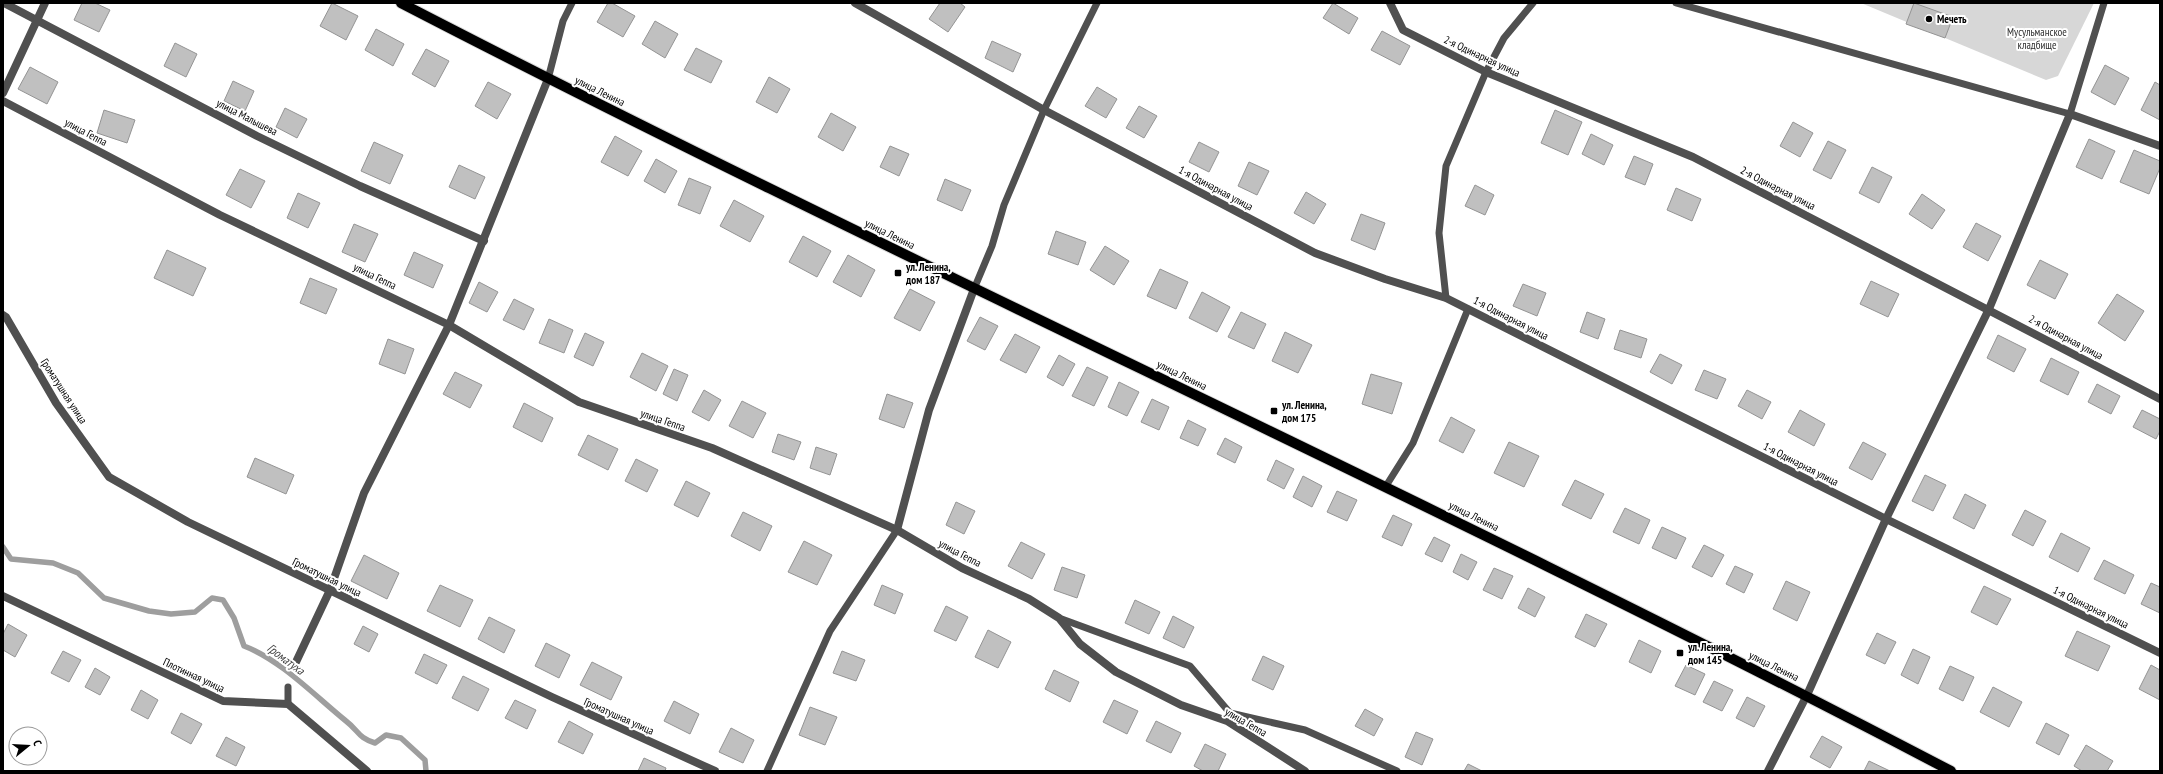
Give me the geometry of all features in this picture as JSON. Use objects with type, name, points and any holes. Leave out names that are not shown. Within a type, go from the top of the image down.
[{"type":"main road","name":"улица Ленина","points":[[401,3],[548,79],[974,289],[1386,486],[1807,695],[1951,771]]},
{"type":"street","name":"улица Малышева","points":[[4,3],[257,136],[360,186],[484,241]]},
{"type":"street","points":[[3,93],[36,19],[45,3]]},
{"type":"street","name":"1-я Одинарная улица","points":[[855,3],[1044,110],[1315,253],[1385,280],[1446,298],[1886,519],[2160,653]]},
{"type":"street","name":"2-я Одинарная улица","points":[[1390,3],[1403,30],[1486,72],[1693,157],[1989,309],[2160,399]]},
{"type":"street","points":[[296,662],[330,590],[364,493],[449,325],[548,79]]},
{"type":"street","name":"улица Геппа","points":[[3,101],[220,215],[449,325],[579,402],[712,448],[897,530],[962,568],[1029,599],[1059,618],[1080,644],[1116,672],[1181,706],[1229,717],[1305,771]]},
{"type":"street","points":[[1768,771],[1807,695],[1886,519],[1989,309],[2070,114],[2160,146]]},
{"type":"street","points":[[897,530],[929,410],[974,289]]},
{"type":"street","name":"Громатушная улица","points":[[3,315],[56,403],[109,477],[188,522],[552,697],[715,771]]},
{"type":"street","name":"Плотинная улица","points":[[3,596],[223,701],[288,704]]},
{"type":"street","points":[[288,704],[367,771]]},
{"type":"lane","points":[[548,79],[563,21],[572,3]]},
{"type":"lane","points":[[974,289],[992,246],[1004,205],[1044,110],[1097,3]]},
{"type":"lane","points":[[1446,298],[1438,233],[1446,166],[1486,72],[1504,38],[1533,3]]},
{"type":"lane","points":[[1676,3],[2070,114],[2104,3]]},
{"type":"lane","points":[[1386,486],[1413,443],[1468,309]]},
{"type":"lane","points":[[767,771],[830,631],[897,530]]},
{"type":"lane","points":[[1059,618],[1190,666],[1229,717],[1305,730],[1397,771]]},
{"type":"lane","points":[[288,687],[288,704]]},
{"type":"green space","name":"Мусульманское кладбище","points":[[1861,3],[2094,3],[2058,76],[2046,80]]},
{"type":"building","points":[[82,3],[95,3],[110,10],[99,32],[74,20]]},
{"type":"building","points":[[332,3],[358,16],[346,40],[320,26]]},
{"type":"building","points":[[608,3],[612,3],[635,16],[623,37],[597,22]]},
{"type":"building","points":[[940,3],[960,3],[965,7],[948,32],[929,19]]},
{"type":"building","points":[[1333,3],[1358,18],[1349,34],[1323,18]]},
{"type":"building","points":[[1914,3],[1953,17],[1945,38],[1906,24]]},
{"type":"building","points":[[655,21],[678,34],[665,58],[642,44]]},
{"type":"building","points":[[376,29],[404,44],[393,66],[365,50]]},
{"type":"building","points":[[1382,31],[1410,46],[1400,65],[1371,50]]},
{"type":"building","points":[[992,41],[1021,54],[1013,72],[985,58]]},
{"type":"building","points":[[175,43],[197,54],[186,77],[164,66]]},
{"type":"building","points":[[696,48],[722,61],[711,83],[684,70]]},
{"type":"building","points":[[426,49],[449,61],[435,87],[412,74]]},
{"type":"building","points":[[2105,65],[2129,78],[2115,105],[2091,92]]},
{"type":"building","points":[[30,67],[58,82],[47,104],[18,89]]},
{"type":"building","points":[[769,77],[790,89],[777,113],[756,102]]},
{"type":"building","points":[[233,81],[254,91],[245,111],[224,101]]},
{"type":"building","points":[[488,82],[511,94],[497,119],[475,106]]},
{"type":"building","points":[[2155,82],[2160,85],[2160,120],[2141,110]]},
{"type":"building","points":[[1097,87],[1117,99],[1106,118],[1085,106]]},
{"type":"building","points":[[1139,106],[1157,116],[1144,138],[1126,128]]},
{"type":"building","points":[[285,108],[307,119],[297,138],[276,127]]},
{"type":"building","points":[[104,110],[135,120],[127,143],[97,133]]},
{"type":"building","points":[[1555,110],[1582,122],[1568,155],[1541,143]]},
{"type":"building","points":[[831,113],[856,127],[843,151],[818,137]]},
{"type":"building","points":[[1793,122],[1813,133],[1800,157],[1780,146]]},
{"type":"building","points":[[1591,134],[1613,145],[1604,165],[1582,154]]},
{"type":"building","points":[[615,136],[642,151],[628,176],[601,162]]},
{"type":"building","points":[[2089,139],[2115,151],[2102,179],[2076,167]]},
{"type":"building","points":[[1828,141],[1846,150],[1831,179],[1813,170]]},
{"type":"building","points":[[374,142],[403,155],[390,184],[361,171]]},
{"type":"building","points":[[1199,142],[1219,152],[1209,172],[1189,162]]},
{"type":"building","points":[[890,146],[909,154],[899,176],[880,167]]},
{"type":"building","points":[[2134,150],[2160,161],[2160,168],[2149,194],[2120,182]]},
{"type":"building","points":[[1634,156],[1653,164],[1645,185],[1625,177]]},
{"type":"building","points":[[656,159],[677,171],[665,193],[644,181]]},
{"type":"building","points":[[1249,162],[1269,171],[1257,195],[1238,186]]},
{"type":"building","points":[[459,165],[485,177],[475,199],[449,187]]},
{"type":"building","points":[[1872,167],[1892,177],[1879,203],[1859,193]]},
{"type":"building","points":[[240,169],[265,181],[251,208],[226,195]]},
{"type":"building","points":[[689,178],[711,187],[700,214],[678,205]]},
{"type":"building","points":[[945,179],[971,190],[962,211],[937,200]]},
{"type":"building","points":[[1475,185],[1494,195],[1485,215],[1465,206]]},
{"type":"building","points":[[1676,188],[1701,199],[1692,221],[1667,210]]},
{"type":"building","points":[[1306,192],[1326,204],[1314,224],[1294,213]]},
{"type":"building","points":[[298,193],[320,203],[308,228],[287,218]]},
{"type":"building","points":[[1922,194],[1945,210],[1932,229],[1909,214]]},
{"type":"building","points":[[734,200],[764,216],[750,242],[720,226]]},
{"type":"building","points":[[1361,214],[1385,223],[1375,250],[1351,240]]},
{"type":"building","points":[[1976,223],[2001,236],[1988,261],[1963,247]]},
{"type":"building","points":[[354,224],[378,234],[365,262],[342,252]]},
{"type":"building","points":[[1056,231],[1086,242],[1078,265],[1048,254]]},
{"type":"building","points":[[803,236],[831,251],[817,277],[789,262]]},
{"type":"building","points":[[1105,246],[1129,261],[1114,285],[1090,270]]},
{"type":"building","points":[[167,250],[206,268],[193,296],[154,278]]},
{"type":"building","points":[[414,252],[443,265],[433,288],[404,275]]},
{"type":"building","points":[[848,255],[875,270],[861,297],[833,282]]},
{"type":"building","points":[[2040,260],[2068,274],[2055,299],[2027,285]]},
{"type":"building","points":[[1160,269],[1188,282],[1176,309],[1147,296]]},
{"type":"building","points":[[310,278],[337,289],[326,314],[300,303]]},
{"type":"building","points":[[1871,281],[1899,294],[1888,317],[1860,304]]},
{"type":"building","points":[[479,282],[498,292],[487,312],[469,303]]},
{"type":"building","points":[[1523,284],[1546,293],[1537,316],[1513,306]]},
{"type":"building","points":[[910,289],[935,302],[920,331],[894,318]]},
{"type":"building","points":[[1202,292],[1230,307],[1217,332],[1189,318]]},
{"type":"building","points":[[2117,294],[2144,311],[2125,341],[2098,323]]},
{"type":"building","points":[[514,299],[534,309],[524,330],[503,320]]},
{"type":"building","points":[[1241,312],[1266,324],[1254,349],[1228,337]]},
{"type":"building","points":[[1587,312],[1605,319],[1598,339],[1580,332]]},
{"type":"building","points":[[980,317],[998,326],[985,350],[967,341]]},
{"type":"building","points":[[549,319],[573,330],[564,353],[539,343]]},
{"type":"building","points":[[1620,330],[1647,339],[1641,358],[1614,349]]},
{"type":"building","points":[[1285,332],[1312,345],[1298,373],[1272,361]]},
{"type":"building","points":[[585,333],[604,342],[593,366],[574,357]]},
{"type":"building","points":[[1015,334],[1040,347],[1026,373],[1000,360]]},
{"type":"building","points":[[1998,335],[2026,349],[2014,372],[1987,358]]},
{"type":"building","points":[[388,339],[414,349],[405,374],[379,364]]},
{"type":"building","points":[[642,353],[668,366],[656,391],[630,377]]},
{"type":"building","points":[[1660,354],[1682,365],[1672,384],[1650,372]]},
{"type":"building","points":[[1059,355],[1075,364],[1063,386],[1047,377]]},
{"type":"building","points":[[2051,358],[2079,372],[2068,395],[2040,381]]},
{"type":"building","points":[[1087,367],[1108,377],[1094,406],[1072,396]]},
{"type":"building","points":[[674,369],[688,375],[677,401],[663,394]]},
{"type":"building","points":[[1704,370],[1726,379],[1717,399],[1695,390]]},
{"type":"building","points":[[455,372],[482,385],[470,408],[443,394]]},
{"type":"building","points":[[1371,374],[1402,383],[1392,414],[1362,404]]},
{"type":"building","points":[[1119,382],[1139,392],[1127,416],[1108,407]]},
{"type":"building","points":[[2097,384],[2120,396],[2111,414],[2088,402]]},
{"type":"building","points":[[704,390],[721,400],[709,421],[692,412]]},
{"type":"building","points":[[1747,390],[1771,402],[1762,419],[1738,406]]},
{"type":"building","points":[[887,394],[913,403],[904,428],[879,419]]},
{"type":"building","points":[[1152,399],[1169,407],[1159,430],[1141,422]]},
{"type":"building","points":[[742,401],[766,413],[753,438],[729,426]]},
{"type":"building","points":[[524,403],[553,418],[542,442],[513,427]]},
{"type":"building","points":[[1800,410],[1825,424],[1814,446],[1788,432]]},
{"type":"building","points":[[2142,410],[2160,419],[2160,431],[2156,439],[2133,427]]},
{"type":"building","points":[[1451,417],[1475,430],[1463,453],[1439,441]]},
{"type":"building","points":[[1188,420],[1206,429],[1198,446],[1180,438]]},
{"type":"building","points":[[778,434],[801,442],[794,460],[772,452]]},
{"type":"building","points":[[588,435],[618,449],[608,470],[578,455]]},
{"type":"building","points":[[1225,438],[1242,447],[1235,463],[1217,454]]},
{"type":"building","points":[[1509,442],[1539,456],[1524,487],[1494,473]]},
{"type":"building","points":[[1863,442],[1886,454],[1872,480],[1849,468]]},
{"type":"building","points":[[816,447],[837,454],[830,475],[810,468]]},
{"type":"building","points":[[255,458],[294,475],[286,494],[247,477]]},
{"type":"building","points":[[636,459],[658,470],[647,492],[625,481]]},
{"type":"building","points":[[1276,460],[1294,469],[1284,489],[1267,480]]},
{"type":"building","points":[[1925,475],[1946,485],[1933,511],[1912,501]]},
{"type":"building","points":[[1303,476],[1322,486],[1312,507],[1293,497]]},
{"type":"building","points":[[1575,480],[1604,494],[1591,519],[1562,505]]},
{"type":"building","points":[[686,481],[710,493],[698,517],[674,505]]},
{"type":"building","points":[[1337,491],[1357,500],[1347,521],[1327,512]]},
{"type":"building","points":[[1965,494],[1986,505],[1974,529],[1953,518]]},
{"type":"building","points":[[956,502],[975,511],[964,534],[946,525]]},
{"type":"building","points":[[1625,508],[1650,520],[1639,544],[1613,532]]},
{"type":"building","points":[[2025,510],[2046,521],[2033,546],[2012,535]]},
{"type":"building","points":[[743,512],[772,526],[760,551],[731,536]]},
{"type":"building","points":[[1393,515],[1412,524],[1402,546],[1382,537]]},
{"type":"building","points":[[1662,527],[1686,538],[1676,559],[1652,548]]},
{"type":"building","points":[[2061,533],[2090,548],[2078,572],[2049,557]]},
{"type":"building","points":[[1434,537],[1450,545],[1442,562],[1425,554]]},
{"type":"building","points":[[804,541],[832,555],[817,585],[788,572]]},
{"type":"building","points":[[1021,542],[1045,554],[1032,579],[1008,566]]},
{"type":"building","points":[[1704,545],[1724,555],[1712,577],[1692,567]]},
{"type":"building","points":[[1461,554],[1477,562],[1468,580],[1453,572]]},
{"type":"building","points":[[364,555],[399,573],[387,599],[351,581]]},
{"type":"building","points":[[2104,560],[2134,575],[2125,594],[2094,579]]},
{"type":"building","points":[[1735,566],[1753,574],[1744,593],[1726,584]]},
{"type":"building","points":[[1062,567],[1085,575],[1077,598],[1054,590]]},
{"type":"building","points":[[1494,568],[1513,576],[1502,599],[1483,590]]},
{"type":"building","points":[[1786,581],[1810,592],[1797,621],[1773,609]]},
{"type":"building","points":[[2151,583],[2160,587],[2160,613],[2141,604]]},
{"type":"building","points":[[440,585],[473,600],[460,627],[427,611]]},
{"type":"building","points":[[882,585],[903,594],[895,614],[874,605]]},
{"type":"building","points":[[1984,586],[2011,599],[1997,625],[1971,612]]},
{"type":"building","points":[[1528,588],[1545,597],[1535,617],[1518,608]]},
{"type":"building","points":[[1135,600],[1160,612],[1149,634],[1125,623]]},
{"type":"building","points":[[946,606],[968,617],[956,641],[934,631]]},
{"type":"building","points":[[1586,614],[1607,624],[1595,647],[1575,637]]},
{"type":"building","points":[[1173,616],[1194,627],[1184,648],[1163,638]]},
{"type":"building","points":[[489,617],[515,630],[504,653],[478,639]]},
{"type":"building","points":[[8,624],[27,635],[15,657],[3,650],[3,634]]},
{"type":"building","points":[[363,626],[378,634],[369,652],[354,644]]},
{"type":"building","points":[[988,630],[1011,642],[998,668],[975,657]]},
{"type":"building","points":[[2077,631],[2110,646],[2098,671],[2065,656]]},
{"type":"building","points":[[1877,633],[1896,642],[1885,664],[1866,655]]},
{"type":"building","points":[[1639,640],[1661,651],[1651,673],[1629,662]]},
{"type":"building","points":[[546,643],[570,655],[559,678],[535,666]]},
{"type":"building","points":[[1913,649],[1930,657],[1918,684],[1901,675]]},
{"type":"building","points":[[63,651],[81,660],[69,682],[51,673]]},
{"type":"building","points":[[842,651],[865,660],[856,681],[833,673]]},
{"type":"building","points":[[424,654],[447,665],[437,684],[415,673]]},
{"type":"building","points":[[1263,656],[1284,666],[1273,690],[1252,680]]},
{"type":"building","points":[[592,662],[622,677],[611,700],[580,685]]},
{"type":"building","points":[[1686,665],[1705,674],[1695,695],[1675,686]]},
{"type":"building","points":[[2151,665],[2160,670],[2160,700],[2139,689]]},
{"type":"building","points":[[1950,666],[1974,677],[1963,701],[1939,689]]},
{"type":"building","points":[[95,668],[110,677],[100,695],[85,687]]},
{"type":"building","points":[[1054,670],[1079,682],[1070,702],[1045,689]]},
{"type":"building","points":[[463,676],[489,689],[478,711],[452,698]]},
{"type":"building","points":[[1714,681],[1733,690],[1722,711],[1703,702]]},
{"type":"building","points":[[1993,687],[2022,702],[2009,727],[1980,712]]},
{"type":"building","points":[[141,690],[158,700],[148,719],[131,710]]},
{"type":"building","points":[[1747,697],[1765,706],[1754,727],[1736,718]]},
{"type":"building","points":[[515,700],[536,710],[527,729],[505,718]]},
{"type":"building","points":[[1114,700],[1138,711],[1127,734],[1103,722]]},
{"type":"building","points":[[674,701],[699,714],[690,734],[664,721]]},
{"type":"building","points":[[810,707],[837,717],[825,745],[799,735]]},
{"type":"building","points":[[1365,709],[1383,719],[1374,736],[1355,726]]},
{"type":"building","points":[[181,713],[202,724],[191,744],[171,733]]},
{"type":"building","points":[[569,721],[593,734],[583,754],[558,742]]},
{"type":"building","points":[[1156,721],[1181,733],[1171,753],[1146,741]]},
{"type":"building","points":[[2046,723],[2069,735],[2059,755],[2036,743]]},
{"type":"building","points":[[731,728],[754,740],[743,763],[719,752]]},
{"type":"building","points":[[1416,732],[1433,739],[1422,765],[1405,757]]},
{"type":"building","points":[[1822,736],[1842,747],[1830,768],[1810,757]]},
{"type":"building","points":[[226,737],[245,747],[236,766],[216,756]]},
{"type":"building","points":[[1205,744],[1226,754],[1218,771],[1203,771],[1194,766]]},
{"type":"building","points":[[2086,745],[2113,761],[2107,771],[2082,771],[2074,766]]},
{"type":"building","points":[[644,758],[666,768],[665,771],[638,771]]},
{"type":"building","points":[[1869,761],[1890,771],[1864,771]]},
{"type":"building","points":[[1468,764],[1482,771],[1464,771]]},
{"type":"waterway","name":"Громатуха","points":[[3,547],[11,559],[53,563],[78,573],[104,598],[149,611],[171,614],[195,612],[212,598],[223,600],[234,618],[244,646],[258,652],[284,669],[365,739],[375,743],[386,735],[401,738],[425,760],[426,771]]},
{"type":"place","name":"Мечеть","points":[[1929,19]]},
{"type":"place","name":"ул. Ленина, дом 187","points":[[898,273]]},
{"type":"place","name":"ул. Ленина, дом 175","points":[[1274,411]]},
{"type":"place","name":"ул. Ленина, дом 145","points":[[1680,653]]}]
